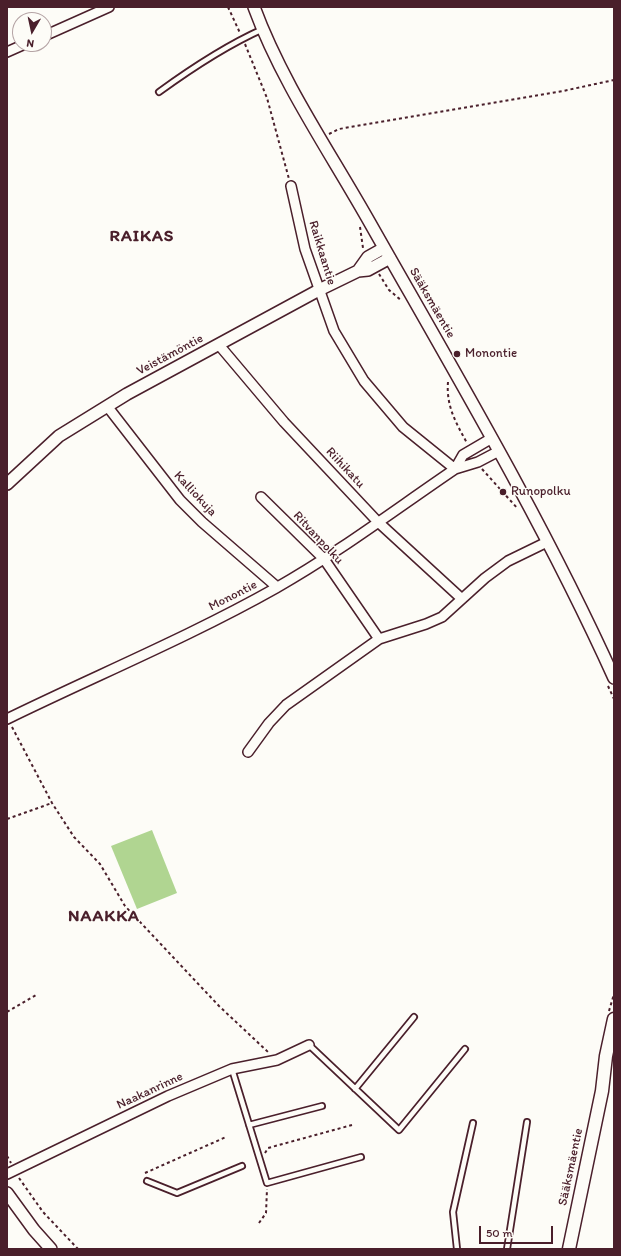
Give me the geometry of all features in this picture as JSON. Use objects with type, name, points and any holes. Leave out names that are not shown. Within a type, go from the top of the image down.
[{"type":"main road","name":"Sääksmäentie","points":[[569,1249],[602,1091],[606,1056],[614,1019]]},
{"type":"main road","name":"Sääksmäentie","points":[[602,1091],[614,1060]]},
{"type":"street","points":[[52,32],[109,7]]},
{"type":"street","name":"Sääksmäentie","points":[[254,7],[262,30],[285,75],[499,451],[547,542],[614,678]]},
{"type":"street","name":"Raikkaantie","points":[[291,186],[305,249],[334,331],[364,381],[404,427],[455,469]]},
{"type":"street","name":"Veistämöntie","points":[[358,271],[368,257],[384,248]]},
{"type":"street","name":"Veistämöntie","points":[[7,484],[59,436],[107,406],[319,290],[358,271],[368,270],[390,258]]},
{"type":"street","name":"Riihikatu","points":[[219,345],[284,422],[377,521],[462,599]]},
{"type":"street","name":"Kalliokuja","points":[[107,406],[180,500],[202,522],[277,587]]},
{"type":"street","name":"Monontie","points":[[455,469],[463,455],[492,438]]},
{"type":"street","name":"Monontie","points":[[7,718],[232,612],[324,559],[377,521],[455,469],[478,462],[499,451]]},
{"type":"street","name":"Ritvanpolku","points":[[261,497],[324,559],[379,639]]},
{"type":"street","points":[[248,752],[269,723],[286,705],[379,639],[426,624],[442,616],[508,561],[547,542]]},
{"type":"street","name":"Naakanrinne","points":[[11,1172],[168,1096],[232,1069],[276,1060],[309,1045]]},
{"type":"street","points":[[7,1193],[34,1230],[51,1249]]},
{"type":"lane","points":[[159,92],[194,67],[243,38],[262,30]]},
{"type":"lane","points":[[355,1089],[414,1017]]},
{"type":"lane","points":[[309,1045],[399,1130],[465,1049]]},
{"type":"lane","points":[[232,1069],[267,1183],[362,1157]]},
{"type":"lane","points":[[249,1125],[322,1106]]},
{"type":"lane","points":[[507,1249],[527,1122]]},
{"type":"lane","points":[[457,1249],[453,1212],[473,1123]]},
{"type":"lane","points":[[147,1181],[177,1193],[242,1166]]},
{"type":"path","points":[[228,7],[243,38],[267,98],[291,186]]},
{"type":"path","points":[[321,138],[339,129],[563,91],[614,80]]},
{"type":"path","points":[[7,718],[52,803],[74,837],[100,864],[125,906],[219,1006],[276,1060]]},
{"type":"path","points":[[7,819],[52,803]]},
{"type":"path","points":[[7,1012],[36,995]]},
{"type":"path","points":[[261,1163],[268,1148],[352,1125]]},
{"type":"path","points":[[144,1174],[226,1137]]},
{"type":"path","points":[[7,1156],[11,1172],[43,1212],[78,1249]]},
{"type":"path","points":[[259,1223],[266,1213],[267,1183]]},
{"type":"green space","points":[[152,830],[177,893],[137,909],[111,846]]},
{"type":"place","name":"Monontie","points":[[457,354]]},
{"type":"place","name":"Runopolku","points":[[503,492]]},
{"type":"district","name":"RAIKAS","points":[[142,237]]},
{"type":"district","name":"NAAKKA","points":[[104,917]]}]
